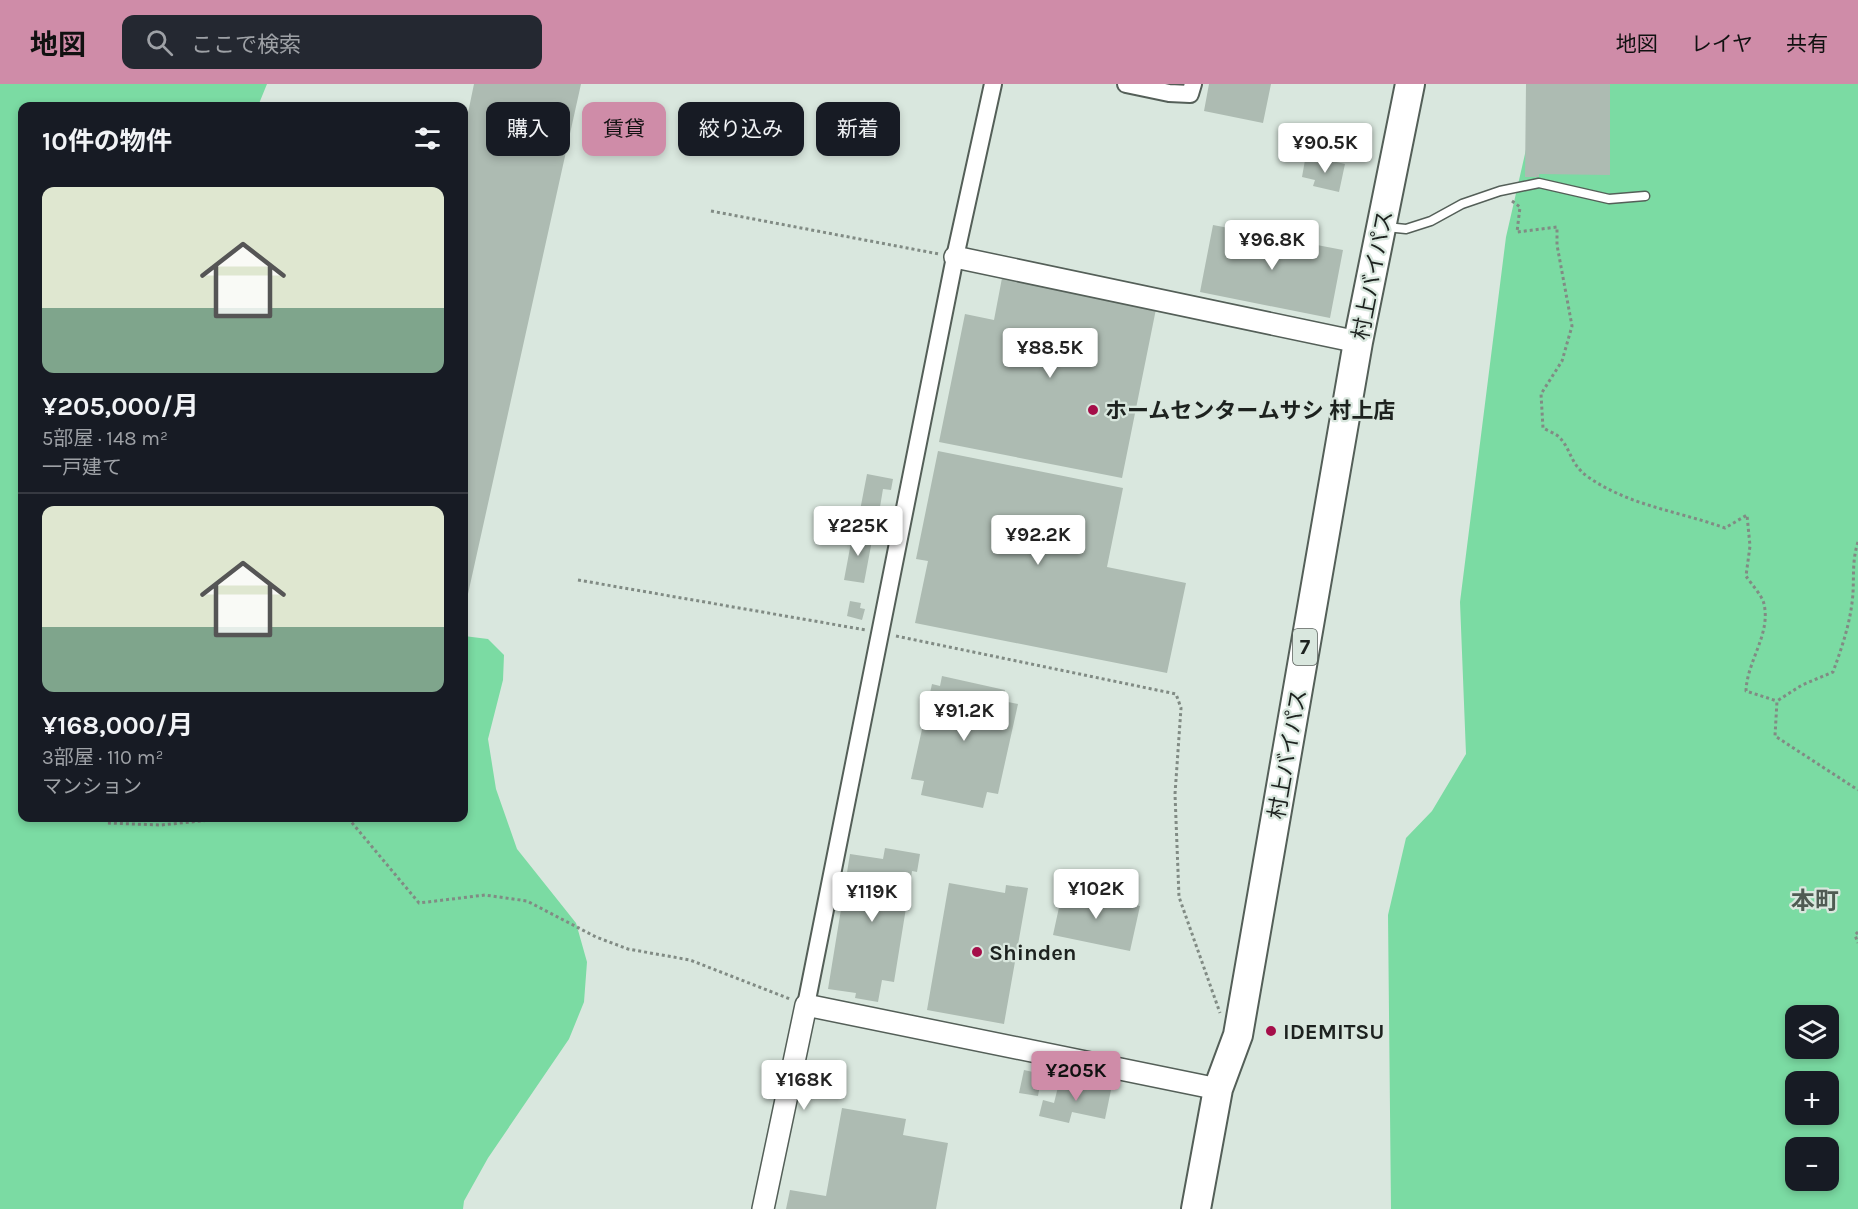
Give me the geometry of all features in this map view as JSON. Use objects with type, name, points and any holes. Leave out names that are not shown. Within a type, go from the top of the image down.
[{"type":"highway","name":"村上バイパス","points":[[1196,1209],[1218,1089],[1238,1035],[1358,342],[1410,84]]},
{"type":"street","points":[[763,1209],[850,790],[879,632],[955,257],[993,84]]},
{"type":"street","points":[[1126,84],[1169,93],[1190,94],[1193,84]]},
{"type":"street","points":[[955,257],[1358,342]]},
{"type":"street","points":[[806,1005],[1218,1089]]},
{"type":"lane","points":[[1382,226],[1406,229],[1500,191],[1539,183],[1609,199],[1645,196]]},
{"type":"path","points":[[1500,191],[1520,207],[1517,232],[1557,227],[1557,244],[1572,326],[1562,361],[1541,394],[1543,428],[1560,438],[1575,467],[1605,488],[1654,509],[1685,514],[1725,528],[1747,515],[1750,546],[1746,576],[1764,603],[1762,637],[1747,673],[1746,691],[1777,701]]},
{"type":"path","points":[[711,211],[955,257]]},
{"type":"path","points":[[1777,701],[1802,685],[1833,672],[1844,642],[1852,603],[1852,558],[1858,542]]},
{"type":"path","points":[[578,580],[879,632],[1176,694],[1181,708],[1174,794],[1179,897],[1224,1023],[1238,1035]]},
{"type":"path","points":[[1777,701],[1775,736],[1858,790]]},
{"type":"path","points":[[106,822],[161,825],[191,822]]},
{"type":"path","points":[[351,822],[419,903],[485,896],[527,901],[628,949],[690,960],[806,1005]]},
{"type":"path","points":[[1858,932],[1855,935],[1858,943]]},
{"type":"green space","points":[[0,84],[267,84],[260,102],[18,102],[18,822],[468,822],[468,636],[488,639],[504,655],[503,680],[488,739],[496,789],[517,849],[576,923],[587,962],[584,1002],[569,1039],[488,1158],[464,1201],[463,1209],[0,1209]]},
{"type":"green space","points":[[1541,84],[1858,84],[1858,1209],[1391,1209],[1388,915],[1406,838],[1432,811],[1466,754],[1460,602],[1506,237]]},
{"type":"building","points":[[474,84],[581,84],[570,134],[570,102],[486,102],[486,156],[565,156],[468,594],[468,113]]},
{"type":"building","points":[[1209,84],[1271,84],[1263,123],[1204,111]]},
{"type":"building","points":[[1526,84],[1610,84],[1610,175],[1539,174],[1539,177],[1525,177]]},
{"type":"building","points":[[1305,160],[1327,164],[1328,160],[1345,164],[1339,192],[1313,186],[1315,180],[1302,177]]},
{"type":"building","points":[[1213,225],[1343,250],[1330,318],[1200,292]]},
{"type":"building","points":[[1002,278],[1156,309],[1122,478],[939,442],[965,314],[994,320]]},
{"type":"building","points":[[938,451],[1123,488],[1107,567],[1186,583],[1167,673],[915,623],[928,561],[916,559]]},
{"type":"building","points":[[867,474],[893,479],[891,490],[883,489],[877,525],[858,521]]},
{"type":"building","points":[[853,532],[873,535],[864,583],[844,580]]},
{"type":"building","points":[[850,601],[861,603],[860,608],[865,609],[862,620],[847,616]]},
{"type":"building","points":[[942,676],[1005,690],[1003,701],[1018,704],[998,794],[987,792],[983,808],[921,795],[924,781],[911,779],[932,684],[940,686]]},
{"type":"building","points":[[885,848],[920,854],[917,872],[912,871],[894,982],[882,980],[878,1002],[855,998],[856,993],[828,989],[850,854],[883,859]]},
{"type":"building","name":"Shinden","points":[[949,883],[1005,893],[1006,885],[1028,888],[1004,1024],[927,1010]]},
{"type":"building","points":[[1063,889],[1140,906],[1130,951],[1053,935]]},
{"type":"building","points":[[1024,1070],[1042,1074],[1038,1096],[1019,1093]]},
{"type":"building","points":[[1060,1079],[1111,1090],[1105,1119],[1072,1112],[1069,1123],[1039,1116],[1043,1100],[1054,1103]]},
{"type":"building","points":[[842,1108],[906,1119],[903,1135],[948,1143],[936,1209],[786,1209],[790,1190],[826,1196]]},
{"type":"place","name":"ホームセンタームサシ 村上店","points":[[1093,410]]},
{"type":"place","name":"Shinden","points":[[977,952]]},
{"type":"place","name":"IDEMITSU","points":[[1271,1031]]},
{"type":"district","name":"本町","points":[[1815,901]]}]
